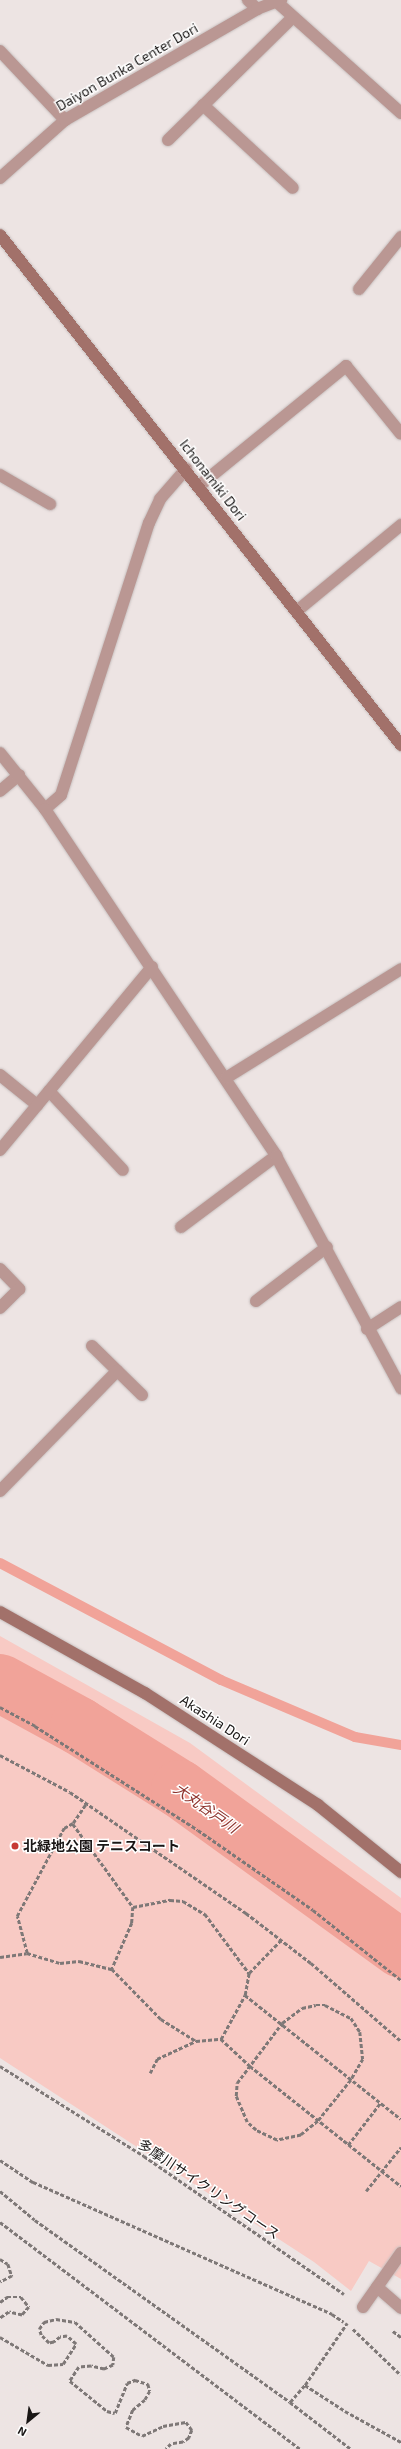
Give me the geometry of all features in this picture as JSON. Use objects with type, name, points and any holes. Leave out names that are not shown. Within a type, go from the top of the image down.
[{"type":"street","points":[[248,0],[257,9]]},
{"type":"street","points":[[279,1],[293,17],[401,113]]},
{"type":"street","name":"Daiyon Bunka Center Dori","points":[[0,178],[65,120],[257,9],[279,1]]},
{"type":"street","points":[[168,140],[293,17]]},
{"type":"street","points":[[0,51],[65,120]]},
{"type":"street","points":[[203,105],[293,188]]},
{"type":"street","name":"Ichonamiki Dori","points":[[0,236],[298,610],[401,745]]},
{"type":"street","points":[[359,289],[401,237]]},
{"type":"street","points":[[199,486],[346,366],[400,432]]},
{"type":"street","points":[[44,809],[61,795],[149,523],[160,499],[186,469]]},
{"type":"street","points":[[0,475],[50,504]]},
{"type":"street","points":[[298,610],[401,525]]},
{"type":"street","points":[[0,753],[19,775],[44,809],[152,967],[276,1156],[401,1388]]},
{"type":"street","points":[[0,791],[19,775]]},
{"type":"street","points":[[0,1150],[152,967]]},
{"type":"street","points":[[226,1078],[401,969]]},
{"type":"street","points":[[0,1075],[37,1105]]},
{"type":"street","points":[[49,1091],[123,1170]]},
{"type":"street","points":[[181,1227],[276,1156]]},
{"type":"street","points":[[256,1301],[326,1247]]},
{"type":"street","points":[[0,1269],[19,1289],[0,1308]]},
{"type":"street","points":[[368,1329],[401,1307]]},
{"type":"street","points":[[92,1346],[142,1395]]},
{"type":"street","points":[[0,1491],[117,1371]]},
{"type":"street","name":"Akashia Dori","points":[[0,1612],[145,1693],[312,1800],[401,1872]]},
{"type":"street","points":[[363,2308],[401,2253]]},
{"type":"street","points":[[377,2287],[401,2308]]},
{"type":"path","points":[[0,1707],[35,1726],[198,1830],[313,1910],[401,1980]]},
{"type":"path","points":[[0,1755],[86,1804],[282,1939],[401,2041]]},
{"type":"path","points":[[28,1953],[17,1916],[64,1828],[73,1824],[86,1804]]},
{"type":"path","points":[[73,1824],[133,1907],[132,1923],[112,1969]]},
{"type":"path","points":[[133,1907],[170,1900],[183,1900],[206,1914],[249,1973]]},
{"type":"path","points":[[221,2040],[245,1995],[249,1973],[282,1939]]},
{"type":"path","points":[[0,1957],[28,1953],[60,1962],[79,1961],[112,1969],[160,2019],[196,2041]]},
{"type":"path","points":[[245,1995],[401,2119]]},
{"type":"path","points":[[316,2005],[325,2005],[351,2018],[360,2032],[364,2045],[364,2059],[351,2080],[318,2121],[301,2136],[286,2139],[277,2140],[256,2130],[247,2122],[236,2096],[237,2083],[250,2066],[282,2023],[302,2008],[316,2005]]},
{"type":"path","points":[[150,2073],[157,2059],[196,2041],[221,2040],[250,2066],[401,2186]]},
{"type":"path","name":"多摩川サイクリングコース","points":[[0,2066],[221,2207],[363,2308],[401,2337]]},
{"type":"path","points":[[348,2145],[381,2102]]},
{"type":"path","points":[[366,2191],[401,2147]]},
{"type":"path","points":[[0,2160],[33,2182],[332,2314],[346,2323],[401,2375]]},
{"type":"path","points":[[0,2191],[35,2220],[290,2402],[351,2449]]},
{"type":"path","points":[[0,2222],[300,2449]]},
{"type":"path","points":[[0,2259],[8,2264],[12,2276],[0,2282]]},
{"type":"path","points":[[0,2302],[7,2297],[21,2297],[29,2307],[22,2315],[9,2312],[0,2318]]},
{"type":"path","points":[[0,2337],[48,2364],[63,2364],[76,2344],[67,2336],[60,2336],[54,2342],[49,2343],[41,2335],[39,2329],[44,2322],[56,2319],[75,2322],[114,2357],[113,2365],[104,2369],[90,2366],[79,2367],[70,2380],[107,2411],[115,2413],[127,2383],[135,2380],[148,2384],[150,2391],[145,2400],[133,2410],[126,2427],[142,2436],[163,2426],[186,2422],[192,2430],[189,2438],[183,2442],[171,2444],[166,2449]]},
{"type":"path","points":[[290,2402],[305,2385],[346,2323]]},
{"type":"path","points":[[305,2385],[344,2412],[401,2442]]},
{"type":"shaded area","points":[[0,1636],[190,1743],[401,1898],[401,2279],[369,2261],[351,2291],[314,2262],[0,2058]]},
{"type":"waterway","points":[[0,1563],[221,1680],[355,1737],[401,1745]]},
{"type":"waterway","name":"大丸谷戸川","points":[[0,1683],[79,1726],[180,1789],[401,1949]]},
{"type":"place","name":"北緑地公園 テニスコート","points":[[15,1846]]}]
